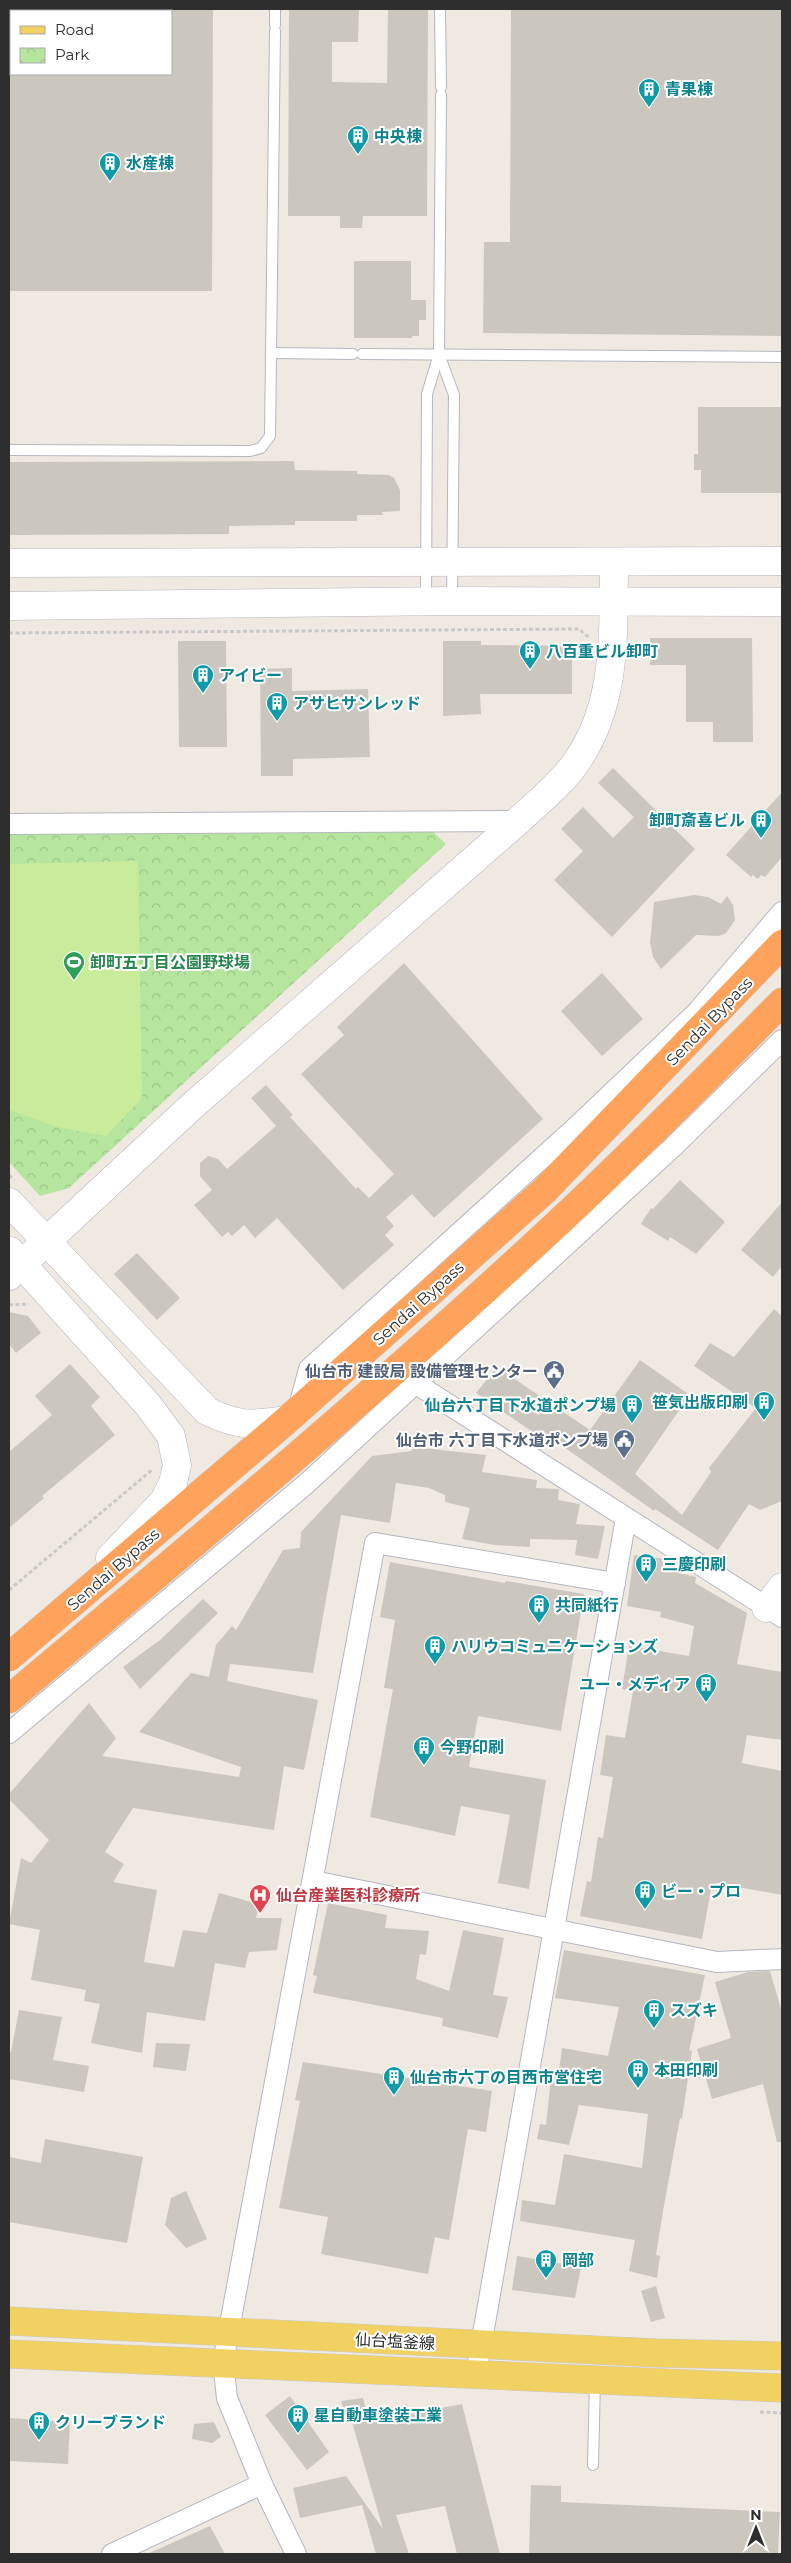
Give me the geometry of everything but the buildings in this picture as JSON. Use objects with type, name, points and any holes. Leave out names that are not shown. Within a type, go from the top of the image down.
[{"type":"highway","name":"Sendai Bypass","points":[[9,1657],[292,1415],[544,1191],[782,944]]},
{"type":"highway","name":"Sendai Bypass","points":[[9,1699],[200,1539],[406,1377],[573,1208],[782,1002]]},
{"type":"main road","name":"仙台塩釜線","points":[[9,2321],[230,2334],[782,2356]]},
{"type":"main road","name":"仙台塩釜線","points":[[9,2354],[782,2388]]},
{"type":"street","points":[[9,563],[782,561]]},
{"type":"street","points":[[9,1636],[44,1628],[164,1501],[173,1483],[177,1464],[171,1436],[160,1421],[13,1263],[46,1240],[192,1107],[552,790],[574,764],[593,734],[607,696],[615,634],[614,562]]},
{"type":"street","points":[[9,606],[439,601],[782,602]]},
{"type":"street","points":[[9,824],[518,821]]},
{"type":"street","points":[[9,1202],[207,1411],[230,1422],[253,1425],[292,1415],[309,1369],[575,1128],[697,1012],[782,912]]},
{"type":"street","points":[[9,1733],[306,1484],[406,1377],[674,1147],[782,1040]]},
{"type":"street","points":[[406,1377],[626,1518],[777,1604]]},
{"type":"street","points":[[476,2374],[626,1518]]},
{"type":"street","points":[[296,2554],[262,2484],[227,2398],[223,2362],[230,2334],[375,1543],[615,1583]]},
{"type":"street","points":[[313,1881],[717,1962],[782,1959]]},
{"type":"street","points":[[112,2554],[262,2484]]},
{"type":"lane","points":[[9,450],[250,451],[261,448],[270,436],[275,9]]},
{"type":"lane","points":[[439,601],[439,561],[427,394],[439,354],[440,9]]},
{"type":"lane","points":[[272,353],[782,357]]},
{"type":"lane","points":[[439,354],[454,395],[439,561],[439,601]]},
{"type":"lane","points":[[592,2465],[595,2379]]},
{"type":"path","points":[[9,633],[579,629],[590,640]]},
{"type":"path","points":[[586,636],[594,636]]},
{"type":"path","points":[[9,1305],[32,1304]]},
{"type":"path","points":[[9,1590],[155,1468]]},
{"type":"green space","points":[[431,830],[446,844],[69,1188],[40,1196],[9,1162],[9,834]]},
{"type":"green space","name":"卸町五丁目公園野球場","points":[[138,861],[142,1098],[106,1136],[61,1128],[9,1110],[9,864]]},
{"type":"place","name":"青果棟","points":[[649,108]]},
{"type":"place","name":"中央棟","points":[[358,155]]},
{"type":"place","name":"水産棟","points":[[110,182]]},
{"type":"place","name":"八百重ビル卸町","points":[[530,670]]},
{"type":"place","name":"アイビー","points":[[203,694]]},
{"type":"place","name":"アサヒサンレッド","points":[[277,722]]},
{"type":"place","name":"卸町斎喜ビル","points":[[761,839]]},
{"type":"place","name":"卸町五丁目公園野球場","points":[[74,981]]},
{"type":"place","name":"仙台市 建設局 設備管理センター","points":[[554,1390]]},
{"type":"place","name":"笹気出版印刷","points":[[764,1421]]},
{"type":"place","name":"仙台六丁目下水道ポンプ場","points":[[632,1424]]},
{"type":"place","name":"仙台市 六丁目下水道ポンプ場","points":[[624,1459]]},
{"type":"place","name":"三慶印刷","points":[[646,1583]]},
{"type":"place","name":"共同紙行","points":[[539,1624]]},
{"type":"place","name":"ハリウコミュニケーションズ","points":[[435,1665]]},
{"type":"place","name":"ユー・メディア","points":[[706,1703]]},
{"type":"place","name":"今野印刷","points":[[424,1766]]},
{"type":"place","name":"ビー・プロ","points":[[645,1910]]},
{"type":"place","name":"仙台産業医科診療所","points":[[260,1914]]},
{"type":"place","name":"スズキ","points":[[654,2029]]},
{"type":"place","name":"本田印刷","points":[[638,2089]]},
{"type":"place","name":"仙台市六丁の目西市営住宅","points":[[394,2096]]},
{"type":"place","name":"岡部","points":[[546,2279]]},
{"type":"place","name":"星自動車塗装工業","points":[[298,2434]]},
{"type":"place","name":"クリーブランド","points":[[39,2441]]}]
